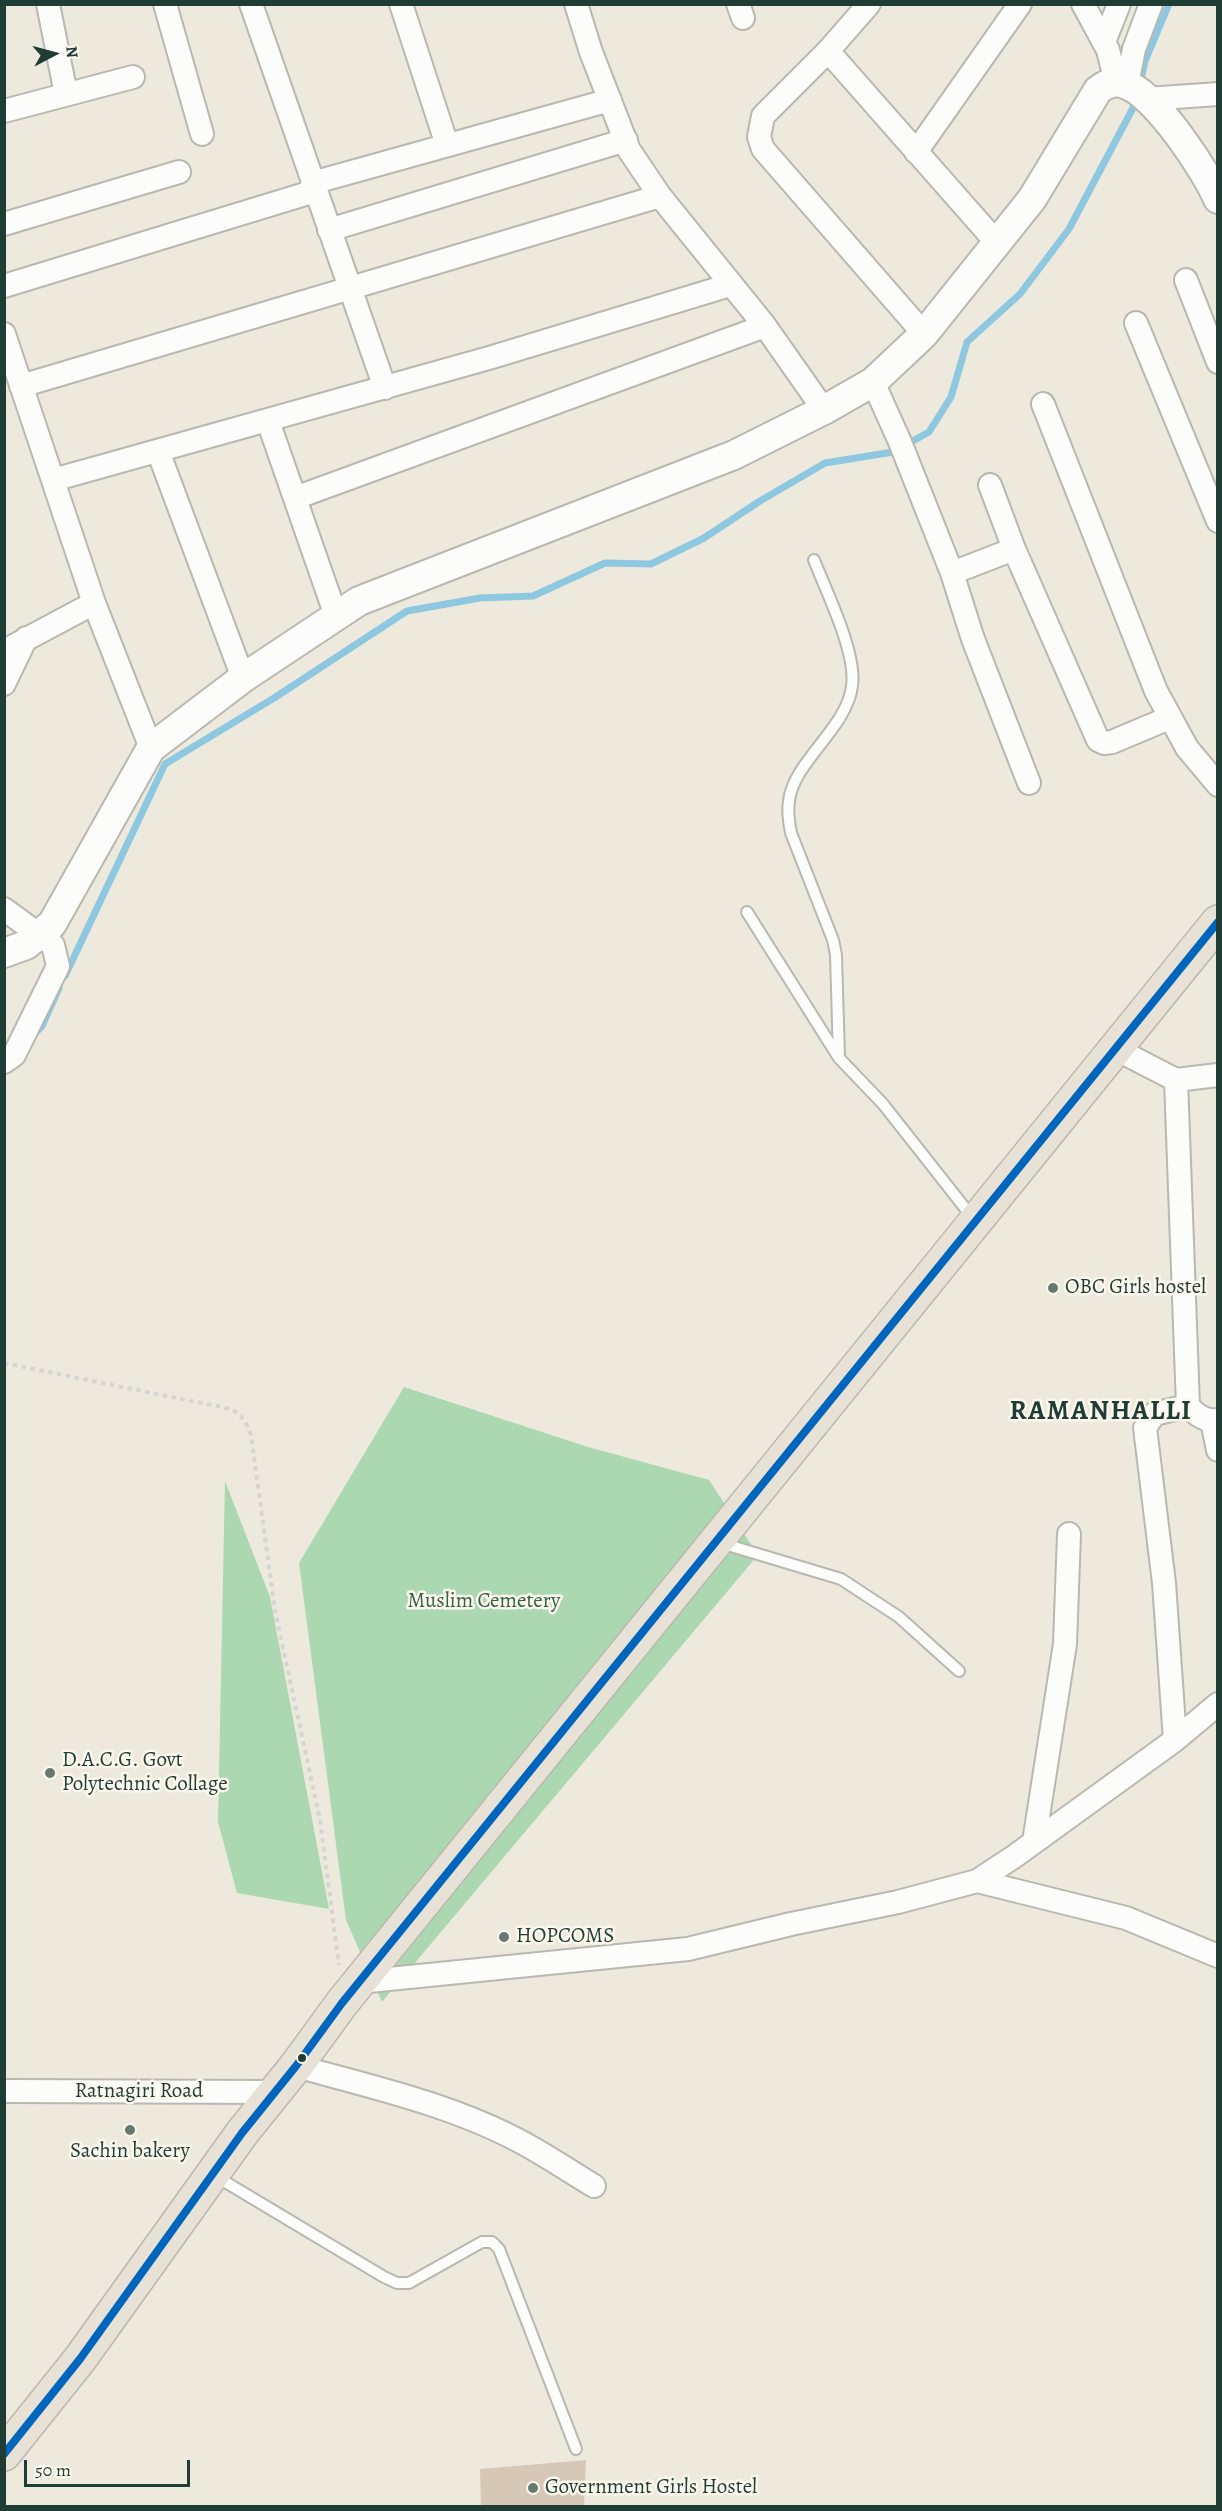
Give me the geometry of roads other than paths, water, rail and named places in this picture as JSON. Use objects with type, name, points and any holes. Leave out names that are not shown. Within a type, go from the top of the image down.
[{"type":"main road","points":[[4,2454],[80,2359],[212,2174],[351,1993],[974,1220],[1218,922]]},
{"type":"street","points":[[48,4],[66,94]]},
{"type":"street","points":[[165,4],[202,134]]},
{"type":"street","points":[[251,4],[385,388]]},
{"type":"street","points":[[401,4],[447,145]]},
{"type":"street","points":[[576,4],[591,52],[626,140],[660,196],[765,326],[824,410]]},
{"type":"street","points":[[869,4],[828,51],[763,116],[759,137],[763,149],[924,334]]},
{"type":"street","points":[[916,152],[1020,4]]},
{"type":"street","points":[[1083,4],[1133,89],[1167,120],[1212,185],[1218,199]]},
{"type":"street","points":[[1104,42],[1119,4]]},
{"type":"street","points":[[1133,89],[1134,49],[1151,4]]},
{"type":"street","points":[[828,51],[997,243]]},
{"type":"street","points":[[4,111],[133,77]]},
{"type":"street","points":[[4,953],[26,945],[52,924],[151,748],[243,678],[359,601],[734,455],[824,410],[873,382],[924,334],[997,243],[1032,198],[1098,90],[1106,83],[1133,89],[1218,94]]},
{"type":"street","points":[[4,286],[447,145],[610,100]]},
{"type":"street","points":[[329,230],[626,140]]},
{"type":"street","points":[[4,224],[179,172]]},
{"type":"street","points":[[21,386],[660,196]]},
{"type":"street","points":[[1186,280],[1218,363]]},
{"type":"street","points":[[53,480],[385,388],[730,285]]},
{"type":"street","points":[[1136,323],[1218,521]]},
{"type":"street","points":[[295,498],[765,326]]},
{"type":"street","points":[[4,334],[94,603],[151,748]]},
{"type":"street","points":[[873,382],[952,573],[973,639],[1029,783]]},
{"type":"street","points":[[1043,404],[1156,691],[1187,748],[1218,785]]},
{"type":"street","points":[[268,421],[336,616]]},
{"type":"street","points":[[158,451],[243,678]]},
{"type":"street","points":[[990,485],[1014,549],[1098,740],[1104,743],[1112,742],[1169,718]]},
{"type":"street","points":[[952,573],[1014,549]]},
{"type":"street","points":[[4,651],[94,603]]},
{"type":"street","points":[[4,684],[26,638]]},
{"type":"street","points":[[4,909],[53,945],[58,966],[14,1055],[4,1062]]},
{"type":"street","points":[[1114,1048],[1176,1080],[1218,1075]]},
{"type":"street","points":[[1176,1080],[1188,1406],[1194,1413],[1215,1421],[1218,1450]]},
{"type":"street","points":[[1175,1740],[1164,1583],[1145,1428],[1154,1414],[1188,1406]]},
{"type":"street","points":[[1034,1842],[1065,1644],[1070,1534]]},
{"type":"street","points":[[351,1993],[688,1949],[791,1924],[898,1902],[977,1881],[1175,1740],[1218,1704]]},
{"type":"street","points":[[977,1881],[1126,1918],[1218,1956]]},
{"type":"street","points":[[296,2066],[428,2103],[461,2116],[522,2142],[594,2186]]},
{"type":"street","name":"Ratnagiri Road","points":[[4,2091],[274,2092]]},
{"type":"lane","points":[[814,560],[847,647],[852,686],[845,709],[794,783],[789,799],[788,815],[791,833],[833,940],[836,955],[839,1058]]},
{"type":"lane","points":[[747,912],[839,1058],[883,1104],[974,1220]]},
{"type":"lane","points":[[715,1542],[841,1579],[899,1617],[959,1671]]},
{"type":"lane","points":[[212,2174],[397,2283],[409,2283],[482,2242],[492,2242],[499,2249],[576,2449]]},
{"type":"waterway","points":[[1140,84],[1145,61],[1169,4]]},
{"type":"waterway","points":[[65,976],[165,764],[274,698],[407,611],[480,598],[533,596],[605,563],[651,564],[704,538],[760,501],[825,463],[893,452],[929,432],[951,397],[967,342],[1020,294],[1069,229],[1133,108],[1136,97]]},
{"type":"waterway","points":[[33,1036],[42,1026],[59,988]]},
{"type":"place","name":"OBC Girls hostel","points":[[1053,1288]]},
{"type":"place","name":"D.A.C.G. Govt Polytechnic Collage","points":[[50,1773]]},
{"type":"place","name":"HOPCOMS","points":[[504,1937]]},
{"type":"place","name":"Sachin bakery","points":[[130,2130]]},
{"type":"place","name":"Government Girls Hostel","points":[[533,2488]]},
{"type":"district","name":"RAMANHALLI","points":[[1101,1412]]},
{"type":"park label","name":"Muslim Cemetery","points":[[484,1602]]}]
